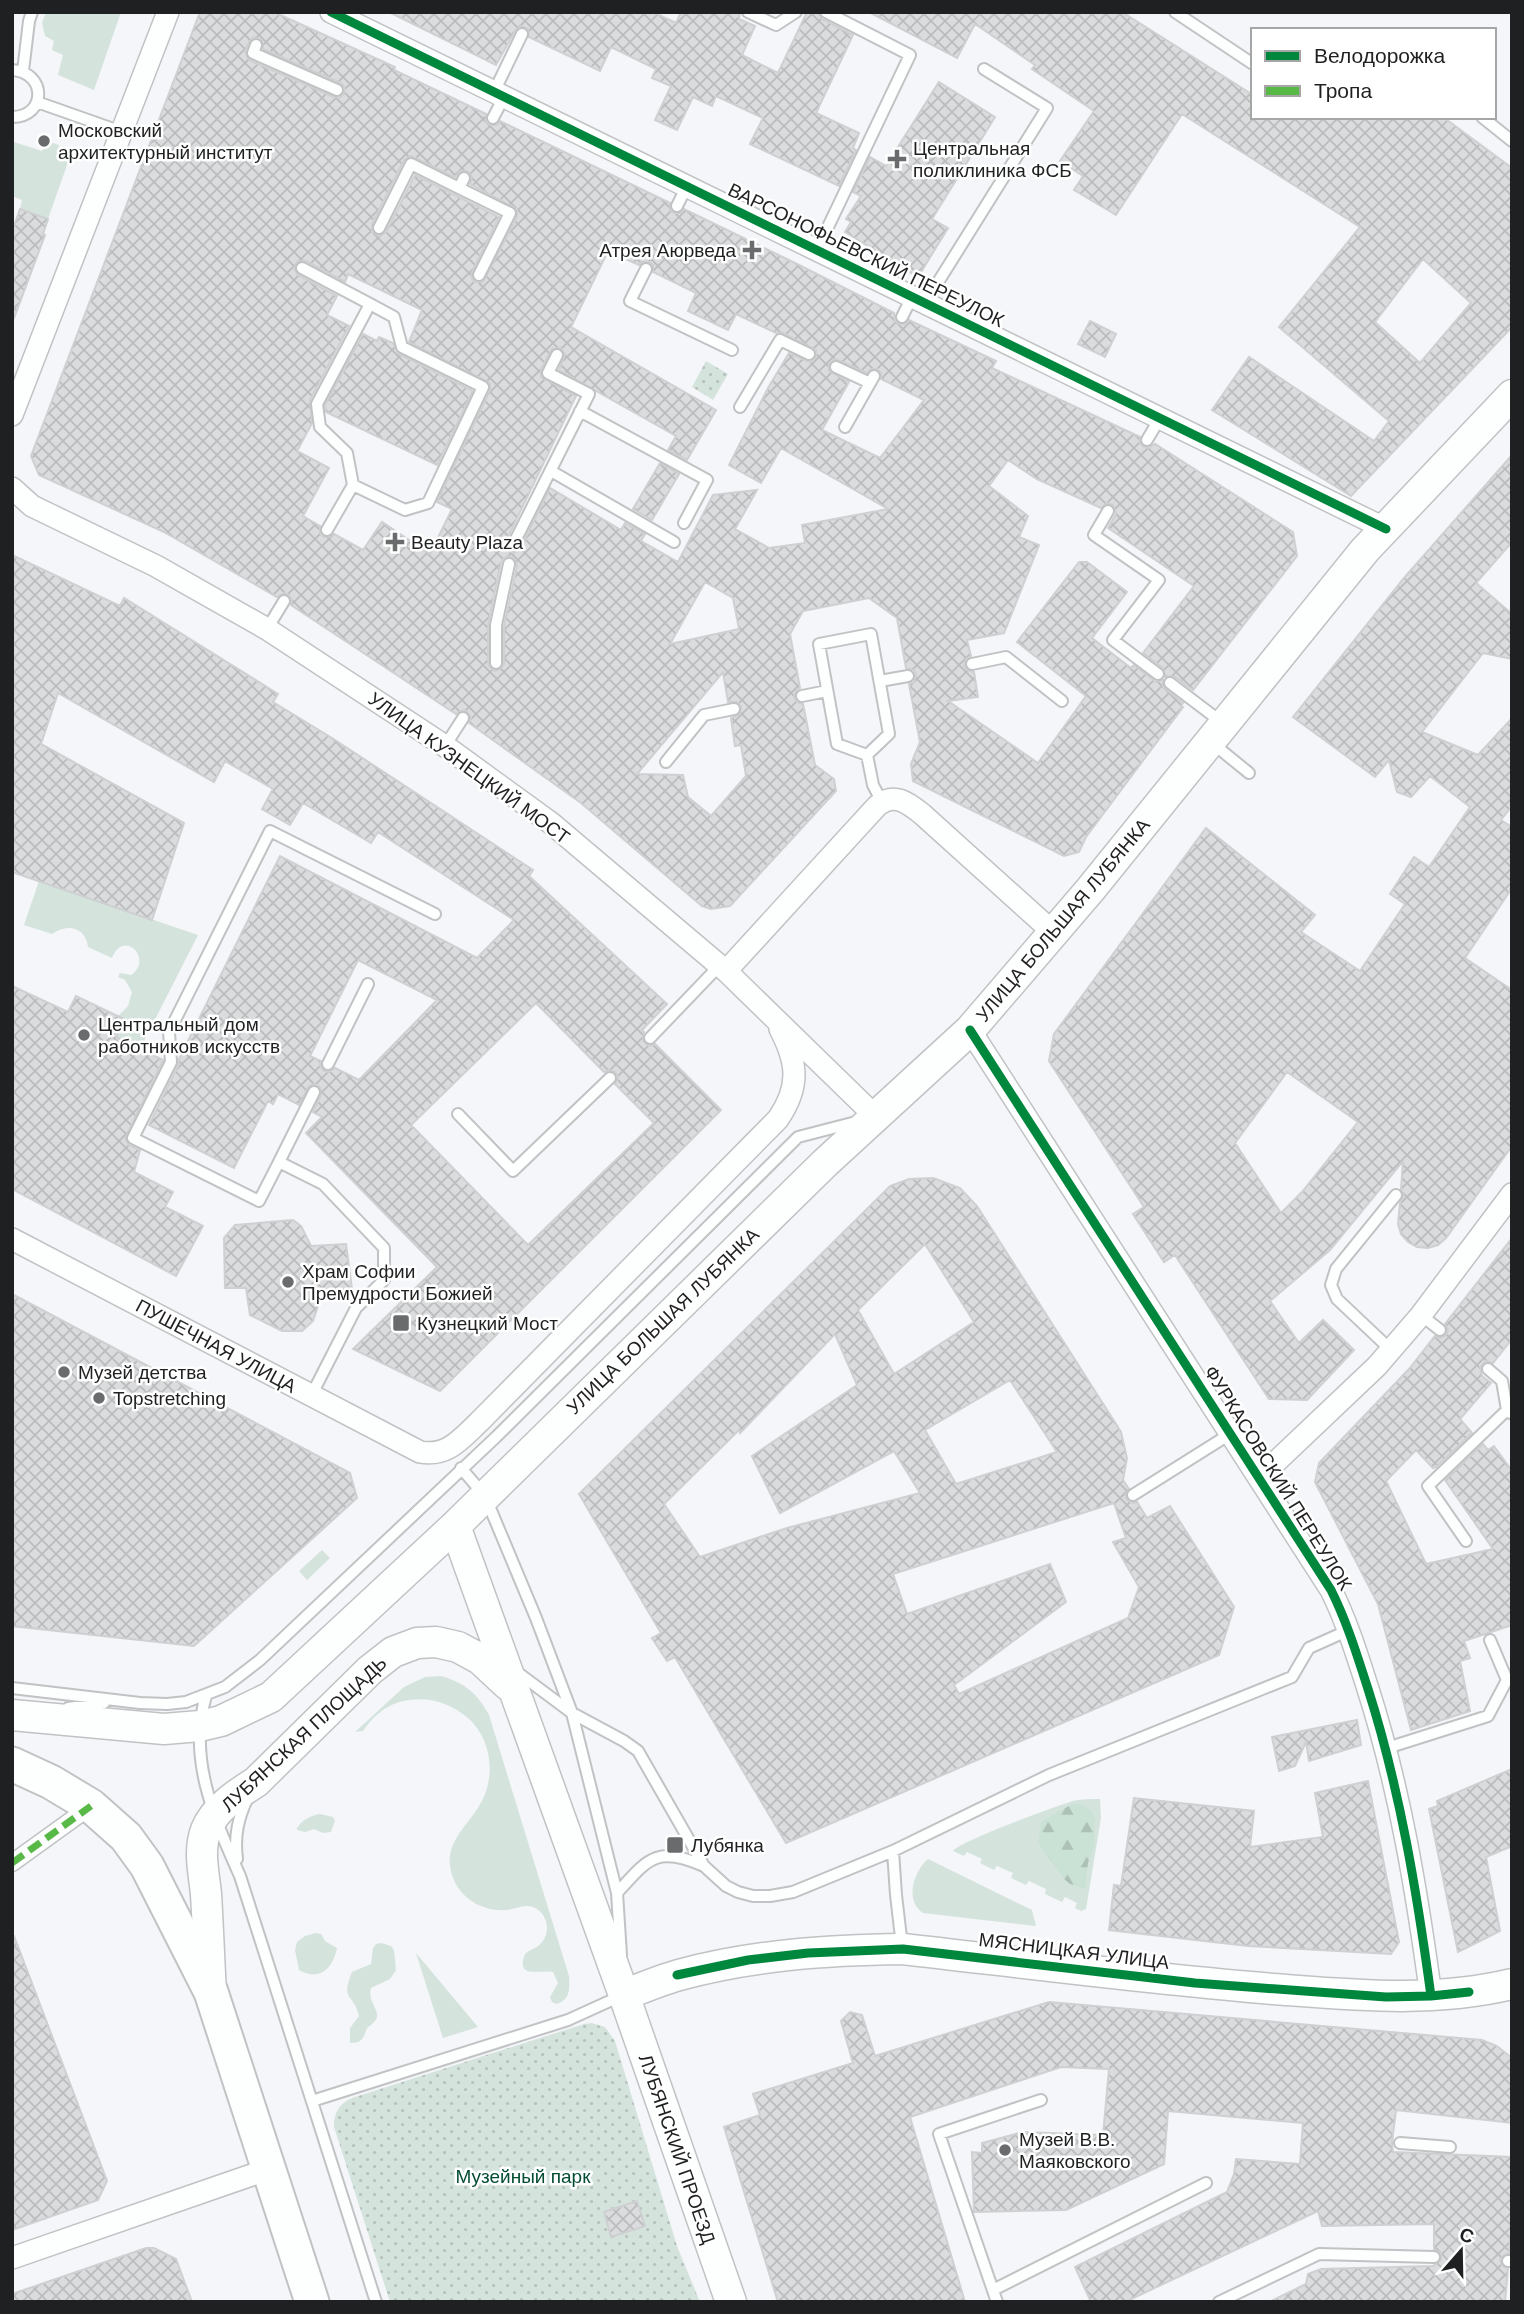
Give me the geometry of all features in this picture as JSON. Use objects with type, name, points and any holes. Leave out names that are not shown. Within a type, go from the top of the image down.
[{"type":"main road","name":"УЛИЦА БОЛЬШАЯ ЛУБЯНКА","points":[[485,1496],[825,1163],[970,1030],[1054,933],[1359,557],[1512,395]]},
{"type":"main road","points":[[14,1706],[136,1728],[164,1729],[221,1721],[271,1697],[485,1496]]},
{"type":"main road","name":"ЛУБЯНСКАЯ ПЛОЩАДЬ","points":[[454,1526],[624,1995]]},
{"type":"main road","name":"ЛУБЯНСКАЯ ПЛОЩАДЬ","points":[[211,1992],[206,1894],[201,1855],[203,1839],[214,1816],[233,1796],[256,1782],[370,1670],[393,1652],[417,1643],[436,1642],[458,1647],[480,1659],[513,1690]]},
{"type":"main road","name":"ЛУБЯНСКАЯ ПЛОЩАДЬ","points":[[12,1764],[51,1782],[92,1806],[126,1837],[147,1866],[211,1992],[312,2302]]},
{"type":"main road","name":"МЯСНИЦКАЯ УЛИЦА","points":[[624,1995],[677,1975],[748,1960],[855,1950],[903,1949],[1195,1983],[1386,1997],[1431,1996],[1512,1984]]},
{"type":"main road","name":"ЛУБЯНСКИЙ ПРОЕЗД","points":[[624,1995],[730,2302]]},
{"type":"street","points":[[12,415],[167,12]]},
{"type":"street","name":"ВАРСОНОФЬЕВСКИЙ ПЕРЕУЛОК","points":[[331,12],[1386,529]]},
{"type":"street","name":"УЛИЦА КУЗНЕЦКИЙ МОСТ","points":[[12,488],[32,506],[156,566],[267,629],[445,746],[551,823],[722,968],[876,1117]]},
{"type":"street","points":[[722,968],[882,802],[888,799],[906,801],[1054,933]]},
{"type":"street","name":"ПУШЕЧНАЯ УЛИЦА","points":[[12,1239],[419,1452],[433,1455],[444,1451],[479,1422],[778,1119],[789,1103],[794,1067],[788,1045],[772,1015]]},
{"type":"street","name":"ФУРКАСОВСКИЙ ПЕРЕУЛОК","points":[[970,1030],[1331,1590],[1349,1630],[1387,1748],[1422,1924],[1431,1996]]},
{"type":"street","points":[[1259,1478],[1377,1366],[1421,1315],[1512,1194]]},
{"type":"street","points":[[12,1863],[92,1806]]},
{"type":"street","points":[[12,2258],[269,2169]]},
{"type":"lane","points":[[12,117],[31,112],[37,102],[36,83],[31,76],[18,70],[32,12]]},
{"type":"lane","points":[[748,12],[776,26],[796,12]]},
{"type":"lane","points":[[817,250],[909,55],[826,12]]},
{"type":"lane","points":[[1175,12],[1251,63]]},
{"type":"lane","points":[[493,118],[499,94],[522,34]]},
{"type":"lane","points":[[256,45],[253,53],[337,90]]},
{"type":"lane","points":[[902,317],[919,300],[1047,108],[984,69]]},
{"type":"lane","points":[[37,102],[122,132]]},
{"type":"lane","points":[[1484,119],[1512,141]]},
{"type":"lane","points":[[380,228],[411,164],[461,183],[510,213],[479,275]]},
{"type":"lane","points":[[677,206],[687,186]]},
{"type":"lane","points":[[302,268],[394,317],[402,348],[484,387],[428,503],[405,510],[353,485]]},
{"type":"lane","points":[[646,269],[630,302],[732,350]]},
{"type":"lane","points":[[327,530],[353,485],[347,453],[320,427],[317,404],[370,304]]},
{"type":"lane","points":[[740,407],[780,340],[809,354]]},
{"type":"lane","points":[[513,545],[589,394],[548,373],[556,355]]},
{"type":"lane","points":[[836,367],[872,379],[845,427]]},
{"type":"lane","points":[[580,411],[706,481],[684,523]]},
{"type":"lane","points":[[1147,440],[1160,418]]},
{"type":"lane","points":[[551,471],[674,542]]},
{"type":"lane","points":[[1108,510],[1094,535],[1159,580],[1113,639],[1158,674]]},
{"type":"lane","points":[[496,663],[495,625],[509,564]]},
{"type":"lane","points":[[267,629],[284,601]]},
{"type":"lane","points":[[871,634],[889,734],[867,755],[837,744],[819,644],[871,634]]},
{"type":"lane","points":[[972,664],[1006,657],[1062,701]]},
{"type":"lane","points":[[880,681],[908,676]]},
{"type":"lane","points":[[1170,683],[1217,733],[1249,773]]},
{"type":"lane","points":[[802,696],[827,691]]},
{"type":"lane","points":[[666,762],[704,715],[734,709]]},
{"type":"lane","points":[[445,746],[463,718]]},
{"type":"lane","points":[[867,755],[873,785],[882,802]]},
{"type":"lane","points":[[314,1093],[259,1201],[133,1138],[171,1062],[169,1032],[270,831],[435,914]]},
{"type":"lane","points":[[650,1038],[722,968]]},
{"type":"lane","points":[[328,1064],[368,984]]},
{"type":"lane","points":[[457,1114],[513,1171],[610,1078]]},
{"type":"lane","points":[[14,1706],[120,1701],[167,1704],[186,1702],[225,1687],[260,1660],[509,1423],[798,1137],[876,1117]]},
{"type":"lane","points":[[279,1161],[323,1184],[384,1248],[384,1280],[356,1308],[311,1395]]},
{"type":"lane","points":[[1391,1350],[1337,1299],[1331,1285],[1336,1269],[1396,1195]]},
{"type":"lane","points":[[1421,1315],[1440,1330]]},
{"type":"lane","points":[[1466,1541],[1428,1486],[1509,1413],[1502,1381],[1488,1369]]},
{"type":"lane","points":[[1133,1495],[1230,1434]]},
{"type":"lane","points":[[312,2101],[568,2020],[624,1995],[617,1894],[572,1713],[485,1496],[461,1468]]},
{"type":"lane","points":[[503,1662],[572,1713],[638,1751],[704,1866],[726,1886],[738,1892],[753,1896],[770,1896],[793,1892],[893,1851],[1049,1775],[1292,1677],[1309,1648],[1349,1630]]},
{"type":"lane","points":[[1387,1748],[1488,1716],[1507,1680],[1490,1640]]},
{"type":"lane","points":[[206,1696],[201,1713],[199,1749],[214,1816],[240,1875],[376,2302]]},
{"type":"lane","points":[[14,1706],[120,1701]]},
{"type":"lane","points":[[240,1875],[235,1843],[240,1814],[256,1782]]},
{"type":"lane","points":[[893,1851],[903,1949]]},
{"type":"lane","points":[[617,1894],[644,1863],[653,1859],[667,1856],[682,1858],[704,1866]]},
{"type":"lane","points":[[997,2302],[939,2134],[1041,2099]]},
{"type":"lane","points":[[1400,2143],[1450,2147]]},
{"type":"lane","points":[[993,2290],[1206,2183]]},
{"type":"lane","points":[[1219,2302],[1319,2254],[1434,2257]]},
{"type":"green space","points":[[46,12],[121,12],[94,90],[58,75],[63,55],[52,50],[54,41],[45,36],[42,23]]},
{"type":"green space","points":[[47,141],[59,145],[58,150],[69,154],[72,151],[48,219],[20,209],[22,200],[12,196],[14,142],[42,151]]},
{"type":"green space","points":[[706,361],[728,374],[713,400],[692,387]]},
{"type":"green space","points":[[39,881],[198,935],[140,1049],[116,1037],[126,1020],[118,1016],[128,1006],[132,992],[125,980],[118,977],[120,973],[131,975],[137,969],[139,962],[135,950],[123,946],[112,958],[88,947],[84,935],[75,929],[64,929],[52,934],[24,925]]},
{"type":"green space","points":[[322,1550],[330,1558],[307,1580],[299,1571]]},
{"type":"green space","points":[[441,1676],[470,1690],[489,1715],[569,1976],[568,1993],[564,2000],[556,2004],[550,1997],[558,1983],[553,1972],[530,1972],[523,1967],[525,1954],[538,1946],[545,1937],[547,1925],[542,1914],[530,1906],[497,1910],[478,1905],[462,1893],[452,1876],[452,1849],[484,1796],[490,1773],[487,1749],[476,1727],[468,1718],[448,1705],[418,1699],[389,1706],[363,1731],[355,1732],[404,1687],[425,1677]]},
{"type":"green space","points":[[1100,1799],[1101,1818],[1086,1909],[1081,1911],[1075,1908],[1077,1903],[1065,1897],[1062,1902],[1045,1894],[1046,1889],[1029,1881],[1026,1885],[1011,1878],[1013,1873],[997,1866],[994,1870],[980,1863],[982,1859],[967,1852],[964,1856],[953,1851],[990,1832],[1076,1800]]},
{"type":"green space","points":[[1072,1804],[1088,1808],[1096,1822],[1095,1844],[1088,1863],[1085,1889],[1064,1879],[1038,1843],[1041,1822]]},
{"type":"green space","points":[[320,1814],[333,1817],[335,1821],[331,1832],[297,1830],[304,1820]]},
{"type":"green space","points":[[928,1859],[1032,1910],[1036,1926],[923,1913],[914,1901],[913,1886],[915,1878]]},
{"type":"green space","points":[[316,1933],[337,1948],[329,1967],[319,1974],[306,1973],[299,1970],[295,1950],[297,1942]]},
{"type":"green space","points":[[381,1943],[394,1950],[396,1970],[390,1979],[371,1988],[370,1995],[377,2018],[367,2028],[362,2039],[350,2043],[350,2028],[359,2016],[347,1988],[352,1972],[371,1964],[373,1948]]},
{"type":"green space","points":[[416,1953],[478,2027],[443,2038]]},
{"type":"green space","name":"Музейный парк","points":[[592,2023],[605,2027],[615,2041],[677,2246],[700,2302],[390,2302],[334,2127],[338,2109],[352,2098]]},
{"type":"building","points":[[200,12],[274,12],[395,67],[394,70],[486,114],[486,122],[490,125],[497,125],[500,121],[670,203],[670,210],[674,213],[681,213],[684,209],[795,263],[894,313],[895,321],[899,324],[906,324],[909,320],[996,361],[992,368],[1140,437],[1140,443],[1144,447],[1155,444],[1293,532],[1297,556],[1193,690],[1174,676],[1165,677],[1163,668],[1143,653],[1194,586],[1108,528],[1116,514],[1113,505],[1107,503],[1101,508],[1037,479],[1008,460],[989,486],[1028,516],[1019,537],[1039,545],[1004,633],[967,640],[971,656],[966,659],[964,665],[967,670],[974,672],[978,697],[948,701],[1038,763],[1086,696],[1017,642],[1079,562],[1087,562],[1127,592],[1092,638],[1131,668],[1134,665],[1156,682],[1163,680],[1163,687],[1183,703],[1183,707],[1086,837],[1079,852],[1064,856],[913,781],[911,764],[920,742],[909,684],[914,682],[916,675],[914,670],[906,668],[897,618],[869,598],[803,611],[790,634],[800,688],[794,697],[797,702],[803,704],[815,765],[834,779],[836,791],[730,906],[711,909],[702,906],[581,803],[469,723],[471,718],[468,712],[463,710],[456,714],[291,605],[289,595],[284,593],[277,597],[164,532],[39,475],[31,456]],"holes":[[[254,37],[262,41],[263,49],[341,83],[345,88],[344,94],[339,98],[334,97],[249,60],[245,51]],[[411,156],[455,177],[460,171],[467,171],[472,177],[470,184],[517,209],[517,217],[483,282],[475,282],[472,272],[499,217],[415,175],[386,232],[379,236],[372,232],[372,224],[404,160]],[[608,251],[639,265],[649,262],[653,265],[653,272],[696,293],[688,311],[728,330],[736,314],[816,350],[816,357],[810,362],[789,353],[729,465],[761,483],[781,448],[888,509],[802,525],[805,543],[769,548],[735,529],[757,490],[713,495],[678,562],[641,541],[645,534],[625,523],[621,530],[550,488],[520,549],[514,553],[507,550],[506,541],[576,396],[541,377],[541,369],[552,349],[560,348],[565,354],[559,370],[676,436],[668,450],[687,460],[716,410],[571,327]],[[298,261],[306,261],[345,282],[348,274],[422,310],[409,342],[490,383],[490,390],[437,502],[452,509],[430,554],[382,522],[363,550],[334,534],[324,537],[320,533],[320,526],[303,516],[329,468],[297,451],[312,423],[310,400],[349,326],[327,315],[337,296],[298,275],[294,268]],[[835,359],[867,373],[871,369],[877,369],[881,373],[881,379],[924,400],[880,458],[822,430],[849,382],[829,371],[829,364]],[[510,556],[515,559],[517,566],[504,626],[504,664],[495,671],[488,664],[488,624],[501,562]],[[705,582],[733,598],[739,629],[670,644]],[[723,672],[728,702],[737,702],[741,707],[740,714],[731,718],[735,746],[741,745],[746,776],[711,816],[688,797],[683,775],[637,774]]]},
{"type":"building","points":[[389,12],[653,12],[676,23],[681,12],[740,12],[739,19],[755,26],[742,55],[778,73],[807,12],[818,12],[822,19],[853,35],[816,113],[859,133],[853,148],[856,150],[839,186],[750,144],[763,118],[716,96],[712,106],[693,97],[677,130],[655,120],[671,86],[652,78],[656,69],[611,47],[600,71],[529,37],[528,29],[521,26],[515,31],[496,65]]},
{"type":"building","points":[[869,12],[1122,12],[1251,94],[1251,119],[1446,119],[1512,168],[1512,327],[1351,496],[1212,410],[1249,357],[1374,441],[1389,421],[1279,327],[1360,227],[1182,114],[1116,215],[1074,190],[1083,176],[1060,161],[1094,111],[1032,69],[1035,65],[975,24],[957,58]],"holes":[[[1423,259],[1471,303],[1420,363],[1375,322]]]},
{"type":"building","points":[[939,82],[995,117],[932,219],[948,228],[918,277],[845,232],[851,222],[846,219],[861,196],[853,192],[870,157],[886,166]]},
{"type":"building","points":[[20,209],[48,219],[43,234],[45,235],[14,318],[12,232]]},
{"type":"building","points":[[1090,321],[1116,334],[1105,357],[1078,344]]},
{"type":"building","points":[[363,334],[377,341],[379,337],[393,343],[399,354],[473,391],[437,465],[326,412],[325,405]]},
{"type":"building","points":[[1512,455],[1512,542],[1476,583],[1512,614],[1512,659],[1483,653],[1422,732],[1478,755],[1512,718],[1512,806],[1501,820],[1512,827],[1512,888],[1465,958],[1512,990],[1512,1146],[1446,1238],[1438,1245],[1428,1248],[1417,1247],[1408,1242],[1401,1234],[1398,1224],[1400,1203],[1404,1196],[1401,1189],[1403,1161],[1330,1250],[1270,1301],[1299,1343],[1323,1320],[1354,1350],[1307,1400],[1269,1399],[1175,1255],[1164,1262],[1133,1214],[1144,1207],[1049,1061],[1054,1034],[1206,828],[1315,915],[1301,932],[1360,971],[1405,904],[1390,894],[1414,857],[1429,867],[1470,807],[1430,776],[1411,797],[1397,792],[1389,760],[1375,777],[1293,717],[1404,578]],"holes":[[[1287,1072],[1358,1122],[1302,1192],[1281,1213],[1235,1143]]]},
{"type":"building","points":[[660,463],[679,474],[652,520],[633,509]]},
{"type":"building","points":[[12,555],[120,606],[124,598],[278,694],[273,702],[533,870],[529,876],[667,1004],[642,1030],[643,1041],[649,1046],[655,1044],[721,1110],[440,1391],[353,1349],[437,1267],[306,1133],[322,1117],[313,1112],[321,1095],[320,1087],[314,1084],[309,1086],[299,1105],[278,1094],[273,1104],[268,1101],[234,1168],[149,1125],[280,856],[477,958],[514,920],[378,832],[371,843],[303,803],[290,825],[262,809],[273,789],[225,761],[214,782],[58,693],[41,744],[184,823],[152,920],[12,872]],"holes":[[[358,960],[437,1000],[359,1080],[335,1068],[329,1072],[324,1071],[320,1065],[321,1061],[310,1056]],[[536,1003],[604,1072],[615,1072],[618,1077],[615,1084],[654,1123],[528,1245],[411,1125]]]},
{"type":"building","points":[[12,986],[68,1012],[76,996],[126,1020],[116,1037],[163,1060],[125,1139],[129,1145],[140,1150],[134,1172],[173,1192],[165,1207],[203,1226],[176,1276],[12,1189]]},
{"type":"building","points":[[933,1178],[960,1188],[977,1206],[1121,1432],[1127,1458],[1123,1480],[1129,1489],[1125,1495],[1127,1500],[1137,1502],[1147,1518],[1170,1506],[1234,1607],[1219,1655],[786,1843],[675,1657],[667,1661],[652,1638],[661,1633],[579,1494],[890,1186],[909,1179]],"holes":[[[925,1244],[974,1322],[894,1374],[858,1310]],[[835,1334],[857,1385],[752,1456],[780,1513],[894,1451],[920,1493],[787,1528],[700,1557],[664,1504],[739,1430],[740,1433]],[[1010,1380],[1057,1452],[956,1484],[925,1430]],[[1114,1503],[1126,1538],[1113,1542],[1139,1587],[1128,1618],[959,1694],[954,1685],[1066,1602],[1050,1564],[907,1614],[893,1574]]]},
{"type":"building","name":"Храм Софии Премудрости Божией","points":[[293,1220],[301,1226],[311,1246],[346,1244],[352,1289],[323,1291],[313,1321],[302,1331],[282,1331],[250,1315],[246,1288],[225,1288],[224,1238],[235,1225]]},
{"type":"building","points":[[1512,1238],[1512,1339],[1493,1363],[1486,1361],[1480,1367],[1482,1376],[1491,1383],[1460,1419],[1472,1433],[1433,1468],[1416,1450],[1386,1481],[1426,1564],[1493,1549],[1445,1480],[1483,1444],[1488,1450],[1494,1446],[1512,1471],[1512,1625],[1464,1641],[1470,1658],[1460,1661],[1470,1711],[1411,1730],[1378,1604],[1315,1482],[1319,1463],[1409,1369],[1435,1336],[1440,1338],[1446,1335],[1448,1330],[1445,1324]]},
{"type":"building","points":[[12,1294],[350,1473],[357,1498],[194,1646],[12,1626]]},
{"type":"building","points":[[1357,1720],[1361,1745],[1309,1761],[1306,1742],[1295,1766],[1279,1771],[1272,1737]]},
{"type":"building","points":[[1512,1769],[1512,1846],[1486,1857],[1500,1931],[1458,1952],[1429,1809],[1438,1806],[1437,1801]]},
{"type":"building","points":[[1368,1781],[1399,1942],[1391,1954],[1248,1946],[1109,1930],[1114,1885],[1121,1886],[1134,1798],[1254,1811],[1250,1847],[1323,1837],[1315,1793]]},
{"type":"building","points":[[12,1936],[107,2181],[98,2200],[12,2230]]},
{"type":"building","points":[[1049,2002],[1482,2040],[1497,2046],[1512,2058],[1512,2123],[1396,2110],[1392,2143],[1393,2152],[1512,2157],[1509,2253],[1500,2260],[1508,2269],[1505,2302],[1269,2302],[1306,2284],[1308,2274],[1321,2269],[1433,2266],[1441,2260],[1441,2253],[1434,2249],[1434,2224],[1322,2226],[1318,2211],[1125,2302],[1091,2302],[1075,2267],[1227,2192],[1236,2159],[1300,2164],[1303,2123],[1168,2111],[1164,2164],[1066,2210],[974,2212],[972,2152],[982,2153],[982,2143],[1023,2132],[1103,2135],[1109,2069],[1061,2067],[910,2117],[965,2302],[778,2302],[724,2127],[760,2115],[753,2094],[853,2063],[841,2021],[850,2012],[862,2015],[875,2056]]},
{"type":"building","points":[[637,2201],[645,2226],[611,2237],[604,2212]]},
{"type":"building","points":[[146,2248],[154,2248],[176,2259],[192,2302],[12,2302],[12,2294]]},
{"type":"marked path","points":[[12,1863],[91,1806]]},
{"type":"cycle path","points":[[331,12],[1386,529]]},
{"type":"cycle path","points":[[970,1030],[1331,1590],[1356,1651],[1389,1765],[1413,1880],[1431,1996]]},
{"type":"cycle path","points":[[677,1975],[748,1960],[808,1953],[903,1949],[1195,1983],[1386,1997],[1469,1992]]},
{"type":"place","name":"Московский архитектурный институт","points":[[44,141]]},
{"type":"place","name":"Центральная поликлиника ФСБ","points":[[897,159]]},
{"type":"place","name":"Атрея Аюрведа","points":[[752,250]]},
{"type":"place","name":"Beauty Plaza","points":[[395,542]]},
{"type":"place","name":"Центральный дом работников искусств","points":[[84,1035]]},
{"type":"place","name":"Храм Софии Премудрости Божией","points":[[288,1282]]},
{"type":"place","name":"Кузнецкий Мост","points":[[401,1323]]},
{"type":"place","name":"Музей детства","points":[[64,1372]]},
{"type":"place","name":"Topstretching","points":[[99,1398]]},
{"type":"place","name":"Лубянка","points":[[675,1845]]},
{"type":"place","name":"Музей В.В. Маяковского","points":[[1005,2150]]}]
